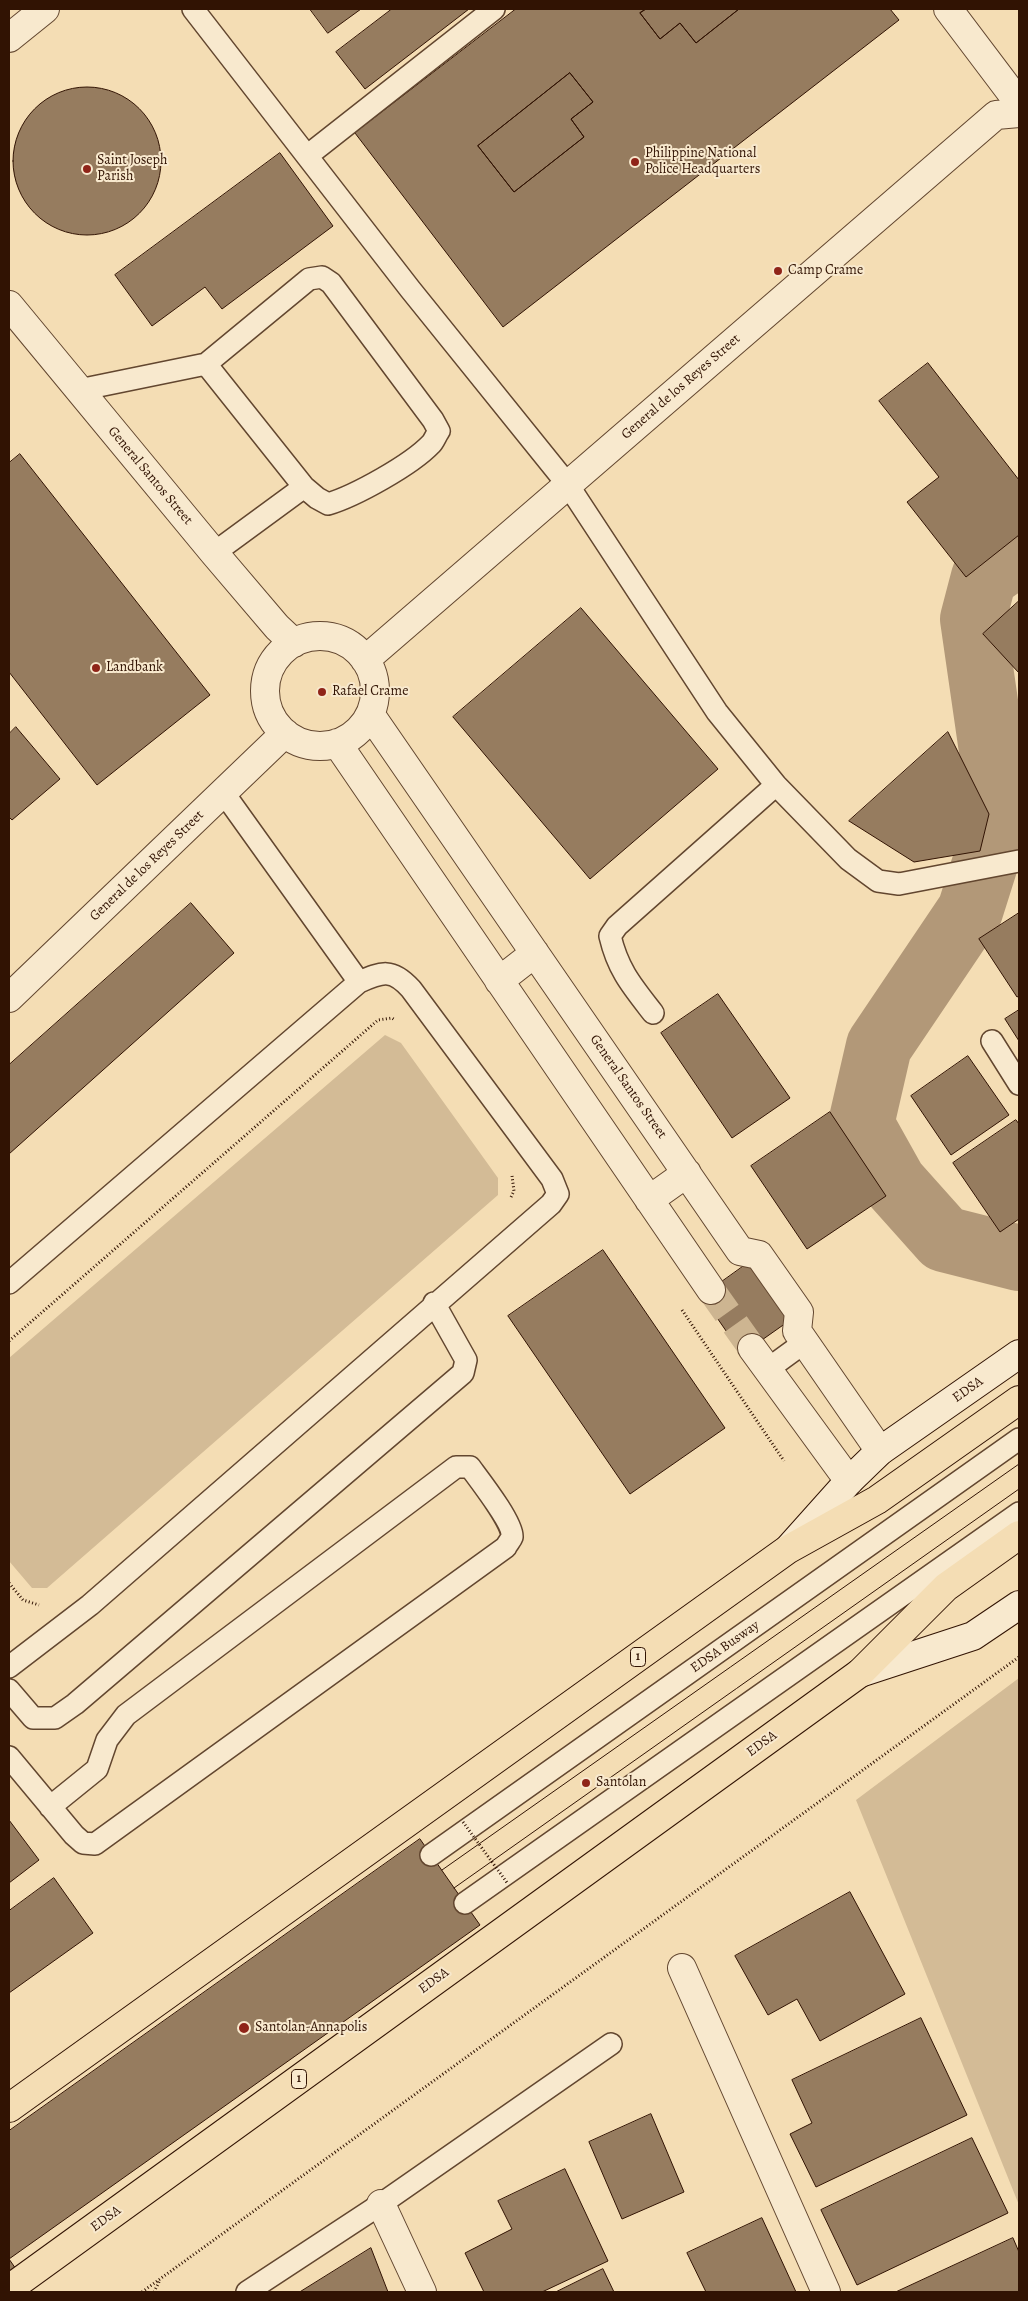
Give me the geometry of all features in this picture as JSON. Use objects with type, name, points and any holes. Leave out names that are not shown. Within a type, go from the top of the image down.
[{"type":"highway","name":"EDSA","points":[[9,2108],[787,1550],[877,1500],[1019,1400]]},
{"type":"highway","name":"EDSA","points":[[9,2289],[860,1673],[942,1579],[1019,1536]]},
{"type":"street","points":[[9,38],[45,9]]},
{"type":"street","points":[[948,9],[1011,73],[1012,111]]},
{"type":"street","name":"General de los Reyes Street","points":[[365,660],[568,484],[1012,111]]},
{"type":"street","name":"General Santos Street","points":[[9,305],[214,553],[277,627],[294,643]]},
{"type":"street","points":[[315,637],[338,639],[358,651],[365,660],[372,672],[375,686],[375,701],[370,714],[357,732],[337,743],[326,746],[310,745],[285,733],[272,716],[267,702],[266,686],[272,666],[285,649],[294,643],[315,637]]},
{"type":"street","name":"General Santos Street","points":[[370,714],[745,1257],[759,1255],[799,1312],[797,1331]]},
{"type":"street","name":"General de los Reyes Street","points":[[9,998],[285,733]]},
{"type":"street","points":[[337,743],[711,1290]]},
{"type":"street","points":[[499,981],[535,953]]},
{"type":"street","points":[[649,1200],[687,1173]]},
{"type":"street","points":[[797,1331],[880,1451]]},
{"type":"street","points":[[752,1348],[849,1481]]},
{"type":"street","name":"EDSA","points":[[787,1550],[849,1481],[880,1451],[1019,1354]]},
{"type":"street","name":"EDSA","points":[[860,1673],[973,1636],[1019,1605]]},
{"type":"street","points":[[682,1968],[826,2292]]},
{"type":"street","points":[[382,2204],[422,2292]]},
{"type":"lane","points":[[193,9],[416,297],[568,484],[718,712],[776,785],[848,859],[878,881],[899,884],[1019,861]]},
{"type":"lane","points":[[307,156],[494,9]]},
{"type":"lane","points":[[79,390],[206,364],[309,279],[322,277],[331,283],[434,420],[439,431],[432,444],[389,475],[339,501],[328,504],[304,487],[206,364]]},
{"type":"lane","points":[[214,553],[304,487]]},
{"type":"lane","points":[[653,1013],[626,978],[614,952],[610,936],[617,926],[776,785]]},
{"type":"lane","points":[[223,792],[359,982]]},
{"type":"lane","points":[[9,1283],[359,982],[382,972],[395,975],[403,980],[552,1179],[558,1194],[551,1204],[434,1303],[90,1606],[9,1667]]},
{"type":"lane","points":[[992,1040],[1019,1084]]},
{"type":"lane","points":[[9,1690],[33,1718],[55,1718],[90,1691],[463,1373],[466,1360],[434,1303]]},
{"type":"lane","points":[[768,1369],[797,1331]]},
{"type":"lane","name":"EDSA Busway","points":[[430,1855],[1019,1439]]},
{"type":"lane","points":[[9,1757],[50,1807],[83,1842],[95,1844],[506,1547],[512,1537],[511,1528],[470,1466],[456,1467],[126,1715],[107,1740],[97,1769],[50,1807]]},
{"type":"lane","points":[[465,1903],[942,1579],[1019,1513]]},
{"type":"lane","points":[[246,2292],[382,2204],[611,2044]]},
{"type":"path","points":[[9,1341],[378,1020],[392,1018],[398,1022]]},
{"type":"path","points":[[511,1198],[514,1191],[512,1176]]},
{"type":"path","points":[[680,1306],[784,1461]]},
{"type":"path","points":[[9,1583],[23,1600],[38,1605],[46,1603]]},
{"type":"path","points":[[142,2292],[1019,1657]]},
{"type":"path","points":[[463,1822],[508,1884]]},
{"type":"path","points":[[154,2292],[161,2279]]},
{"type":"shaded area","points":[[385,1035],[401,1043],[498,1178],[498,1195],[47,1588],[32,1588],[9,1561],[9,1358]]},
{"type":"shaded area","points":[[1019,1678],[1019,2205],[856,1800]]},
{"type":"building","points":[[310,9],[361,9],[328,33]]},
{"type":"building","points":[[392,9],[469,9],[365,89],[336,52]]},
{"type":"building","name":"Philippine National Police Headquarters","points":[[516,9],[646,9],[640,13],[660,39],[680,23],[696,43],[739,9],[890,9],[899,20],[503,327],[355,133]],"holes":[[[570,73],[593,102],[571,119],[584,137],[514,192],[478,146]]]},
{"type":"building","points":[[646,9],[739,9],[696,43],[680,23],[660,39],[640,13]]},
{"type":"building","points":[[570,73],[593,102],[571,119],[584,137],[514,192],[478,146]]},
{"type":"building","name":"Saint Joseph Parish","points":[[87,87],[102,88],[115,92],[140,108],[156,133],[160,146],[160,176],[156,189],[140,214],[115,230],[102,234],[87,235],[72,234],[59,230],[34,214],[18,189],[14,176],[13,161],[14,146],[18,133],[34,108],[59,92],[72,88]]},
{"type":"building","points":[[280,153],[333,226],[222,309],[205,287],[152,326],[115,275]]},
{"type":"building","points":[[928,363],[1019,480],[1019,535],[966,577],[907,502],[939,477],[879,401]]},
{"type":"building","points":[[20,454],[210,695],[97,785],[9,672],[9,463]]},
{"type":"building","points":[[1019,601],[1019,673],[983,634]]},
{"type":"building","points":[[581,608],[718,769],[590,879],[453,717]]},
{"type":"building","points":[[16,727],[60,779],[12,820],[9,817],[9,734]]},
{"type":"building","points":[[948,732],[989,814],[980,851],[914,862],[849,821]]},
{"type":"building","points":[[191,903],[234,953],[9,1154],[9,1065]]},
{"type":"building","points":[[1019,913],[1019,996],[1017,997],[979,939]]},
{"type":"building","points":[[718,994],[790,1098],[732,1138],[661,1033]]},
{"type":"building","points":[[1019,1010],[1019,1041],[1005,1019]]},
{"type":"building","points":[[968,1056],[1009,1115],[951,1155],[911,1096]]},
{"type":"building","points":[[830,1112],[886,1196],[807,1249],[751,1166]]},
{"type":"building","points":[[1016,1120],[1019,1124],[1019,1219],[1000,1232],[953,1163]]},
{"type":"building","points":[[603,1250],[725,1428],[630,1494],[508,1316]]},
{"type":"building","points":[[755,1258],[796,1316],[742,1354],[702,1296]]},
{"type":"building","points":[[9,1820],[39,1860],[9,1883]]},
{"type":"building","name":"Santolan-Annapolis","points":[[420,1839],[480,1925],[9,2259],[9,2131]]},
{"type":"building","points":[[54,1878],[93,1933],[9,1993],[9,1911]]},
{"type":"building","points":[[850,1892],[905,1994],[820,2041],[797,1999],[768,2015],[735,1956]]},
{"type":"building","points":[[921,2018],[967,2115],[816,2187],[790,2134],[812,2123],[792,2080]]},
{"type":"building","points":[[651,2114],[684,2192],[622,2219],[589,2142]]},
{"type":"building","points":[[972,2138],[1008,2213],[857,2285],[821,2210]]},
{"type":"building","points":[[565,2169],[608,2261],[542,2292],[484,2292],[465,2253],[512,2229],[498,2201]]},
{"type":"building","points":[[762,2218],[796,2292],[706,2292],[687,2253]]},
{"type":"building","points":[[1013,2238],[1019,2252],[1019,2292],[896,2292]]},
{"type":"building","points":[[371,2248],[388,2292],[300,2292]]},
{"type":"building","points":[[9,2259],[32,2292],[9,2292]]},
{"type":"building","points":[[603,2269],[614,2292],[556,2292]]},
{"type":"waterway","points":[[1019,552],[984,577],[973,619],[1001,813],[970,911],[879,1046],[861,1124],[894,1183],[944,1239],[1019,1258]]},
{"type":"tunnel","points":[[711,1290],[752,1348]]},
{"type":"tram line","points":[[442,1870],[1019,1464]]},
{"type":"tram line","points":[[454,1888],[1019,1489]]},
{"type":"place","name":"Philippine National Police Headquarters","points":[[635,162]]},
{"type":"place","name":"Saint Joseph Parish","points":[[87,169]]},
{"type":"place","name":"Camp Crame","points":[[778,271]]},
{"type":"place","name":"Landbank","points":[[96,668]]},
{"type":"place","name":"Rafael Crame","points":[[322,692]]},
{"type":"place","name":"Santolan","points":[[586,1783]]},
{"type":"place","name":"Santolan-Annapolis","points":[[244,2028]]}]
